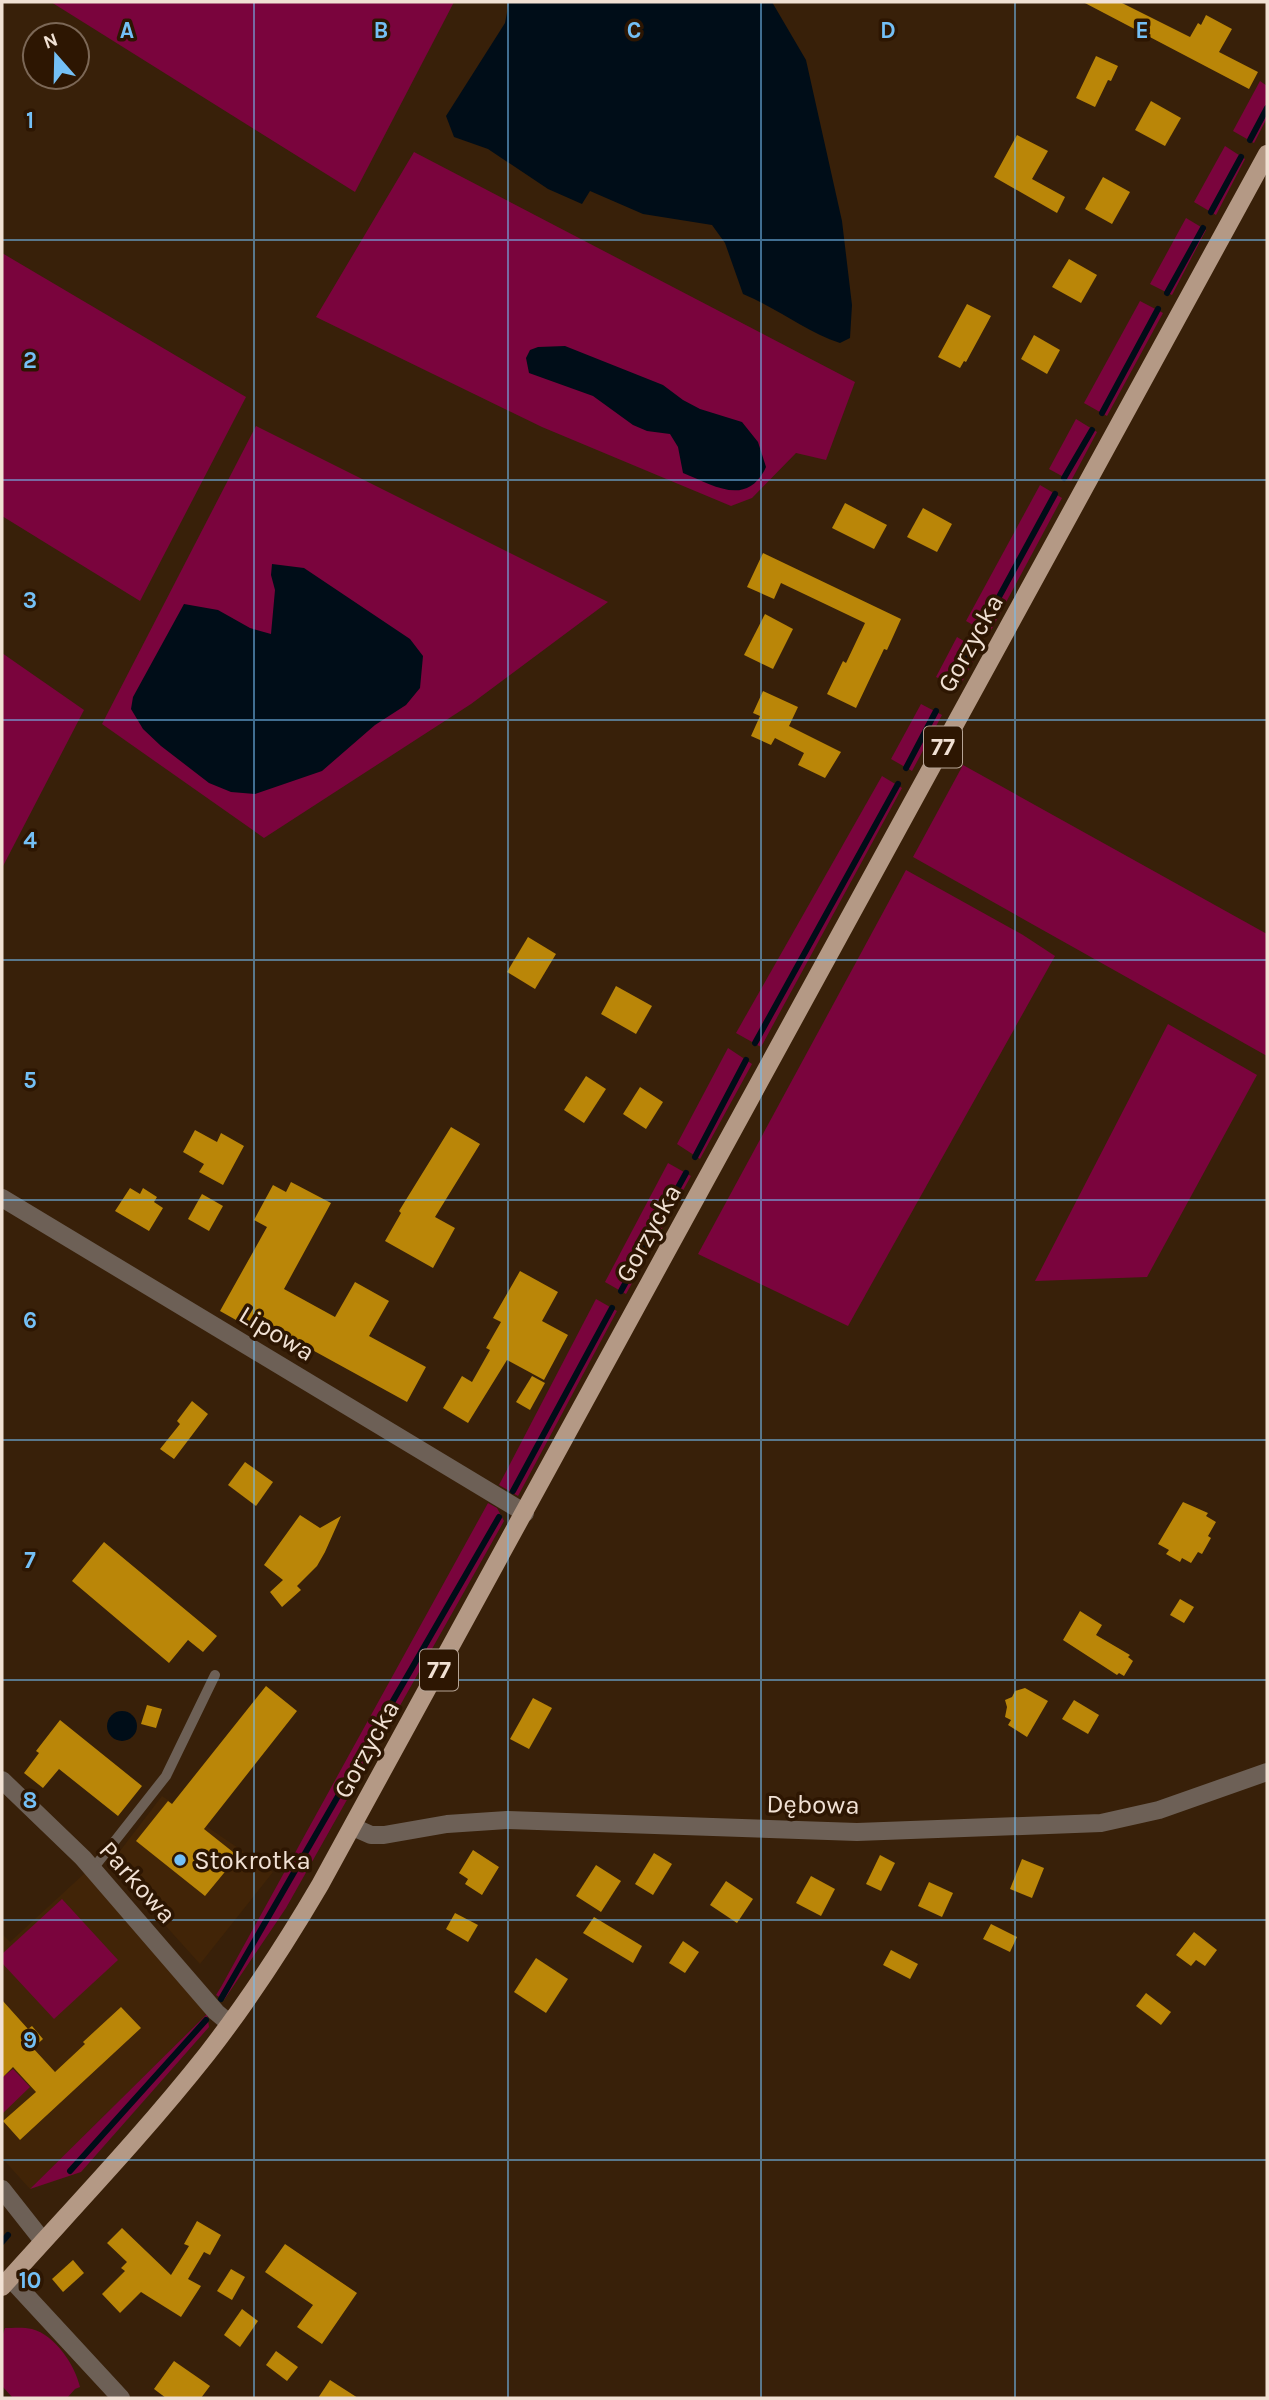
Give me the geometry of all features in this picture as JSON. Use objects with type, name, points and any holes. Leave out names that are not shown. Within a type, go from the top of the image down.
[{"type":"main road","name":"Gorzycka","points":[[6,2282],[170,2099],[229,2024],[298,1922],[353,1827],[1267,154]]},
{"type":"street","name":"Lipowa","points":[[2,1198],[525,1513]]},
{"type":"street","name":"Dębowa","points":[[353,1827],[372,1835],[384,1835],[447,1824],[507,1821],[857,1832],[1101,1823],[1159,1810],[1267,1772]]},
{"type":"street","name":"Parkowa","points":[[2,1780],[92,1870],[229,2024]]},
{"type":"street","points":[[2,2189],[43,2241]]},
{"type":"street","points":[[6,2282],[121,2398]]},
{"type":"lane","points":[[92,1870],[166,1776],[215,1675]]},
{"type":"shaded area","points":[[51,2],[454,2],[355,192],[91,27],[91,21],[81,21]]},
{"type":"shaded area","points":[[509,2],[772,2],[806,60],[842,221],[852,305],[850,338],[840,343],[827,338],[743,294],[725,243],[712,225],[643,214],[590,191],[582,204],[548,189],[488,149],[454,137],[446,116],[505,23]]},
{"type":"shaded area","points":[[1260,81],[1267,86],[1267,118],[1254,143],[1233,131]]},
{"type":"shaded area","points":[[1225,146],[1245,159],[1216,215],[1194,202]]},
{"type":"shaded area","points":[[414,152],[855,382],[826,460],[796,453],[752,498],[731,506],[542,427],[316,317]]},
{"type":"shaded area","points":[[1186,218],[1206,230],[1172,295],[1150,284]]},
{"type":"shaded area","points":[[2,253],[246,397],[140,601],[2,516]]},
{"type":"shaded area","points":[[1140,301],[1163,313],[1107,416],[1084,403]]},
{"type":"shaded area","points":[[565,346],[663,385],[700,409],[742,422],[758,442],[766,467],[758,480],[749,487],[729,490],[683,473],[678,447],[670,434],[647,431],[633,425],[593,396],[529,373],[526,358],[530,350]]},
{"type":"shaded area","points":[[1076,419],[1097,432],[1071,481],[1049,469]]},
{"type":"shaded area","points":[[256,426],[608,602],[471,704],[264,838],[102,724]]},
{"type":"shaded area","points":[[1040,485],[1062,498],[989,634],[966,621]]},
{"type":"shaded area","points":[[272,564],[304,568],[410,639],[423,656],[420,688],[406,705],[375,725],[322,771],[255,794],[231,792],[209,783],[143,729],[131,709],[133,697],[184,604],[218,610],[250,628],[271,634],[275,590],[271,575]]},
{"type":"shaded area","points":[[957,637],[979,650],[959,688],[936,677]]},
{"type":"shaded area","points":[[2,653],[84,710],[2,868]]},
{"type":"shaded area","points":[[921,704],[942,715],[912,771],[891,759]]},
{"type":"shaded area","points":[[963,765],[1267,934],[1267,1056],[913,857]]},
{"type":"shaded area","points":[[882,776],[902,788],[761,1047],[736,1033]]},
{"type":"shaded area","points":[[906,870],[1023,935],[1055,956],[848,1326],[698,1254]]},
{"type":"shaded area","points":[[1168,1024],[1257,1075],[1147,1277],[1035,1281]]},
{"type":"shaded area","points":[[728,1048],[752,1064],[700,1159],[677,1144]]},
{"type":"shaded area","points":[[668,1163],[691,1176],[626,1294],[605,1282]]},
{"type":"shaded area","points":[[596,1299],[617,1311],[518,1496],[499,1485]]},
{"type":"shaded area","points":[[488,1503],[497,1508],[504,1521],[286,1908],[224,2000],[216,1995]]},
{"type":"shaded area","points":[[122,1711],[128,1712],[136,1720],[136,1732],[128,1740],[122,1741],[116,1740],[108,1732],[107,1726],[108,1720],[116,1712]]},
{"type":"shaded area","points":[[162,1796],[273,1872],[200,1964],[110,1864]]},
{"type":"shaded area","points":[[85,1873],[207,2014],[30,2189],[2,2158],[2,1934],[10,1942]]},
{"type":"shaded area","points":[[62,1899],[118,1960],[54,2019],[2,1963],[2,1954]]},
{"type":"shaded area","points":[[207,2014],[209,2027],[81,2172],[30,2189]]},
{"type":"shaded area","points":[[13,2069],[30,2087],[2,2114],[2,2074],[4,2076]]},
{"type":"shaded area","points":[[5,2328],[32,2329],[48,2337],[69,2361],[80,2387],[67,2398],[12,2397],[3,2387],[2,2337]]},
{"type":"building","points":[[1083,2],[1120,2],[1190,37],[1206,15],[1232,29],[1219,52],[1258,72],[1249,89]]},
{"type":"building","points":[[1096,56],[1118,66],[1095,107],[1076,98]]},
{"type":"building","points":[[1151,101],[1181,118],[1165,146],[1135,130]]},
{"type":"building","points":[[1017,135],[1048,151],[1032,179],[1065,197],[1057,213],[994,177]]},
{"type":"building","points":[[1103,177],[1130,192],[1112,224],[1085,209]]},
{"type":"building","points":[[1069,259],[1097,275],[1081,303],[1052,287]]},
{"type":"building","points":[[967,304],[991,316],[960,368],[938,357]]},
{"type":"building","points":[[1034,335],[1060,350],[1047,374],[1021,359]]},
{"type":"building","points":[[845,503],[887,525],[874,549],[832,528]]},
{"type":"building","points":[[923,508],[952,524],[937,552],[907,537]]},
{"type":"building","points":[[763,553],[901,619],[856,708],[827,694],[843,661],[846,663],[865,623],[781,583],[774,599],[747,587]]},
{"type":"building","points":[[765,614],[793,629],[773,669],[744,655]]},
{"type":"building","points":[[763,691],[798,707],[789,726],[841,752],[825,778],[798,765],[804,753],[775,738],[771,745],[751,736],[760,716],[753,713]]},
{"type":"building","points":[[528,937],[556,954],[535,989],[507,972]]},
{"type":"building","points":[[616,986],[652,1006],[636,1034],[601,1014]]},
{"type":"building","points":[[586,1076],[606,1089],[584,1123],[564,1110]]},
{"type":"building","points":[[640,1087],[663,1102],[646,1129],[623,1114]]},
{"type":"building","points":[[451,1127],[480,1144],[435,1217],[455,1228],[433,1268],[385,1241],[401,1213],[399,1211]]},
{"type":"building","points":[[195,1130],[217,1142],[221,1133],[244,1146],[223,1185],[199,1172],[204,1164],[183,1152]]},
{"type":"building","points":[[291,1182],[331,1203],[284,1289],[335,1317],[355,1282],[389,1301],[369,1336],[426,1367],[407,1402],[265,1324],[259,1333],[220,1311],[267,1227],[254,1220],[273,1185],[286,1192]]},
{"type":"building","points":[[130,1188],[140,1194],[143,1188],[157,1197],[154,1202],[163,1208],[149,1231],[115,1211]]},
{"type":"building","points":[[202,1194],[223,1206],[209,1231],[188,1219]]},
{"type":"building","points":[[520,1271],[558,1292],[542,1321],[568,1335],[544,1380],[507,1360],[468,1423],[443,1408],[462,1376],[472,1382],[490,1350],[486,1348],[501,1322],[493,1318]]},
{"type":"building","points":[[532,1376],[545,1383],[530,1410],[516,1402]]},
{"type":"building","points":[[192,1401],[208,1414],[174,1459],[160,1449],[180,1424],[177,1421]]},
{"type":"building","points":[[245,1462],[273,1482],[256,1506],[228,1485]]},
{"type":"building","points":[[1183,1502],[1208,1513],[1206,1516],[1216,1522],[1202,1554],[1198,1552],[1191,1563],[1182,1558],[1180,1562],[1166,1554],[1169,1550],[1158,1544]]},
{"type":"building","points":[[300,1515],[320,1528],[341,1516],[317,1566],[297,1586],[301,1590],[282,1607],[270,1592],[283,1580],[264,1565]]},
{"type":"building","points":[[104,1542],[217,1636],[203,1652],[188,1640],[169,1663],[72,1581]]},
{"type":"building","points":[[1180,1599],[1194,1607],[1184,1623],[1170,1615]]},
{"type":"building","points":[[1080,1611],[1102,1625],[1096,1635],[1130,1655],[1128,1657],[1133,1661],[1124,1676],[1119,1673],[1117,1675],[1063,1640]]},
{"type":"building","points":[[266,1686],[297,1711],[204,1829],[238,1856],[205,1896],[136,1841],[168,1801],[172,1804]]},
{"type":"building","points":[[1025,1688],[1048,1701],[1027,1737],[1008,1725],[1011,1720],[1005,1717],[1005,1700],[1012,1697],[1015,1691]]},
{"type":"building","points":[[533,1698],[552,1708],[529,1749],[510,1739]]},
{"type":"building","points":[[1074,1700],[1099,1715],[1088,1734],[1062,1719]]},
{"type":"building","points":[[147,1705],[162,1709],[156,1728],[141,1724]]},
{"type":"building","points":[[60,1720],[142,1786],[118,1816],[59,1769],[43,1788],[24,1773],[39,1753],[36,1751]]},
{"type":"building","points":[[473,1850],[499,1867],[482,1895],[465,1884],[468,1879],[459,1873]]},
{"type":"building","points":[[654,1853],[672,1864],[653,1895],[635,1884]]},
{"type":"building","points":[[880,1855],[895,1863],[881,1891],[866,1884]]},
{"type":"building","points":[[1022,1859],[1044,1868],[1032,1898],[1010,1889]]},
{"type":"building","points":[[596,1865],[621,1881],[601,1912],[576,1896]]},
{"type":"building","points":[[811,1876],[835,1889],[821,1916],[796,1903]]},
{"type":"building","points":[[726,1881],[753,1899],[737,1923],[710,1905]]},
{"type":"building","points":[[929,1882],[953,1893],[942,1917],[918,1906]]},
{"type":"building","points":[[455,1913],[478,1925],[468,1942],[446,1929]]},
{"type":"building","points":[[594,1917],[642,1946],[633,1963],[583,1933]]},
{"type":"building","points":[[991,1924],[1017,1937],[1010,1952],[983,1939]]},
{"type":"building","points":[[1194,1932],[1217,1950],[1205,1966],[1196,1960],[1191,1966],[1176,1955]]},
{"type":"building","points":[[683,1941],[699,1952],[685,1973],[669,1963]]},
{"type":"building","points":[[891,1950],[918,1964],[910,1979],[883,1965]]},
{"type":"building","points":[[536,1958],[568,1979],[546,2013],[514,1992]]},
{"type":"building","points":[[1146,1993],[1171,2012],[1161,2025],[1136,2006]]},
{"type":"building","points":[[2,2000],[28,2029],[32,2026],[43,2039],[33,2048],[55,2072],[121,2007],[141,2028],[20,2140],[3,2121],[36,2092],[13,2067],[2,2078]]},
{"type":"building","points":[[197,2221],[221,2235],[210,2255],[204,2252],[188,2279],[201,2286],[181,2317],[141,2292],[120,2313],[102,2294],[125,2271],[121,2268],[127,2262],[107,2243],[122,2228],[171,2275],[189,2246],[184,2244]]},
{"type":"building","points":[[285,2244],[357,2293],[322,2344],[297,2327],[313,2305],[265,2272]]},
{"type":"building","points":[[73,2260],[84,2273],[63,2292],[52,2279]]},
{"type":"building","points":[[231,2269],[245,2277],[232,2300],[217,2291]]},
{"type":"building","points":[[242,2309],[258,2321],[240,2347],[224,2335]]},
{"type":"building","points":[[276,2351],[298,2367],[287,2381],[266,2365]]},
{"type":"building","points":[[174,2361],[210,2386],[201,2398],[166,2398],[154,2389]]},
{"type":"building","points":[[330,2380],[358,2398],[318,2398]]},
{"type":"waterway","points":[[1250,140],[1267,108]]},
{"type":"waterway","points":[[1211,212],[1241,157]]},
{"type":"waterway","points":[[1167,293],[1203,228]]},
{"type":"waterway","points":[[1102,413],[1158,309]]},
{"type":"waterway","points":[[1064,478],[1092,430]]},
{"type":"waterway","points":[[981,630],[1055,494]]},
{"type":"waterway","points":[[951,684],[972,646]]},
{"type":"waterway","points":[[906,768],[936,711]]},
{"type":"waterway","points":[[755,1043],[898,784]]},
{"type":"waterway","points":[[695,1157],[746,1060]]},
{"type":"waterway","points":[[621,1291],[686,1173]]},
{"type":"waterway","points":[[513,1491],[612,1308]]},
{"type":"waterway","points":[[221,1999],[499,1517]]},
{"type":"waterway","points":[[70,2171],[206,2020]]},
{"type":"waterway","points":[[2,2242],[8,2235]]},
{"type":"place","name":"Stokrotka","points":[[180,1860]]}]
